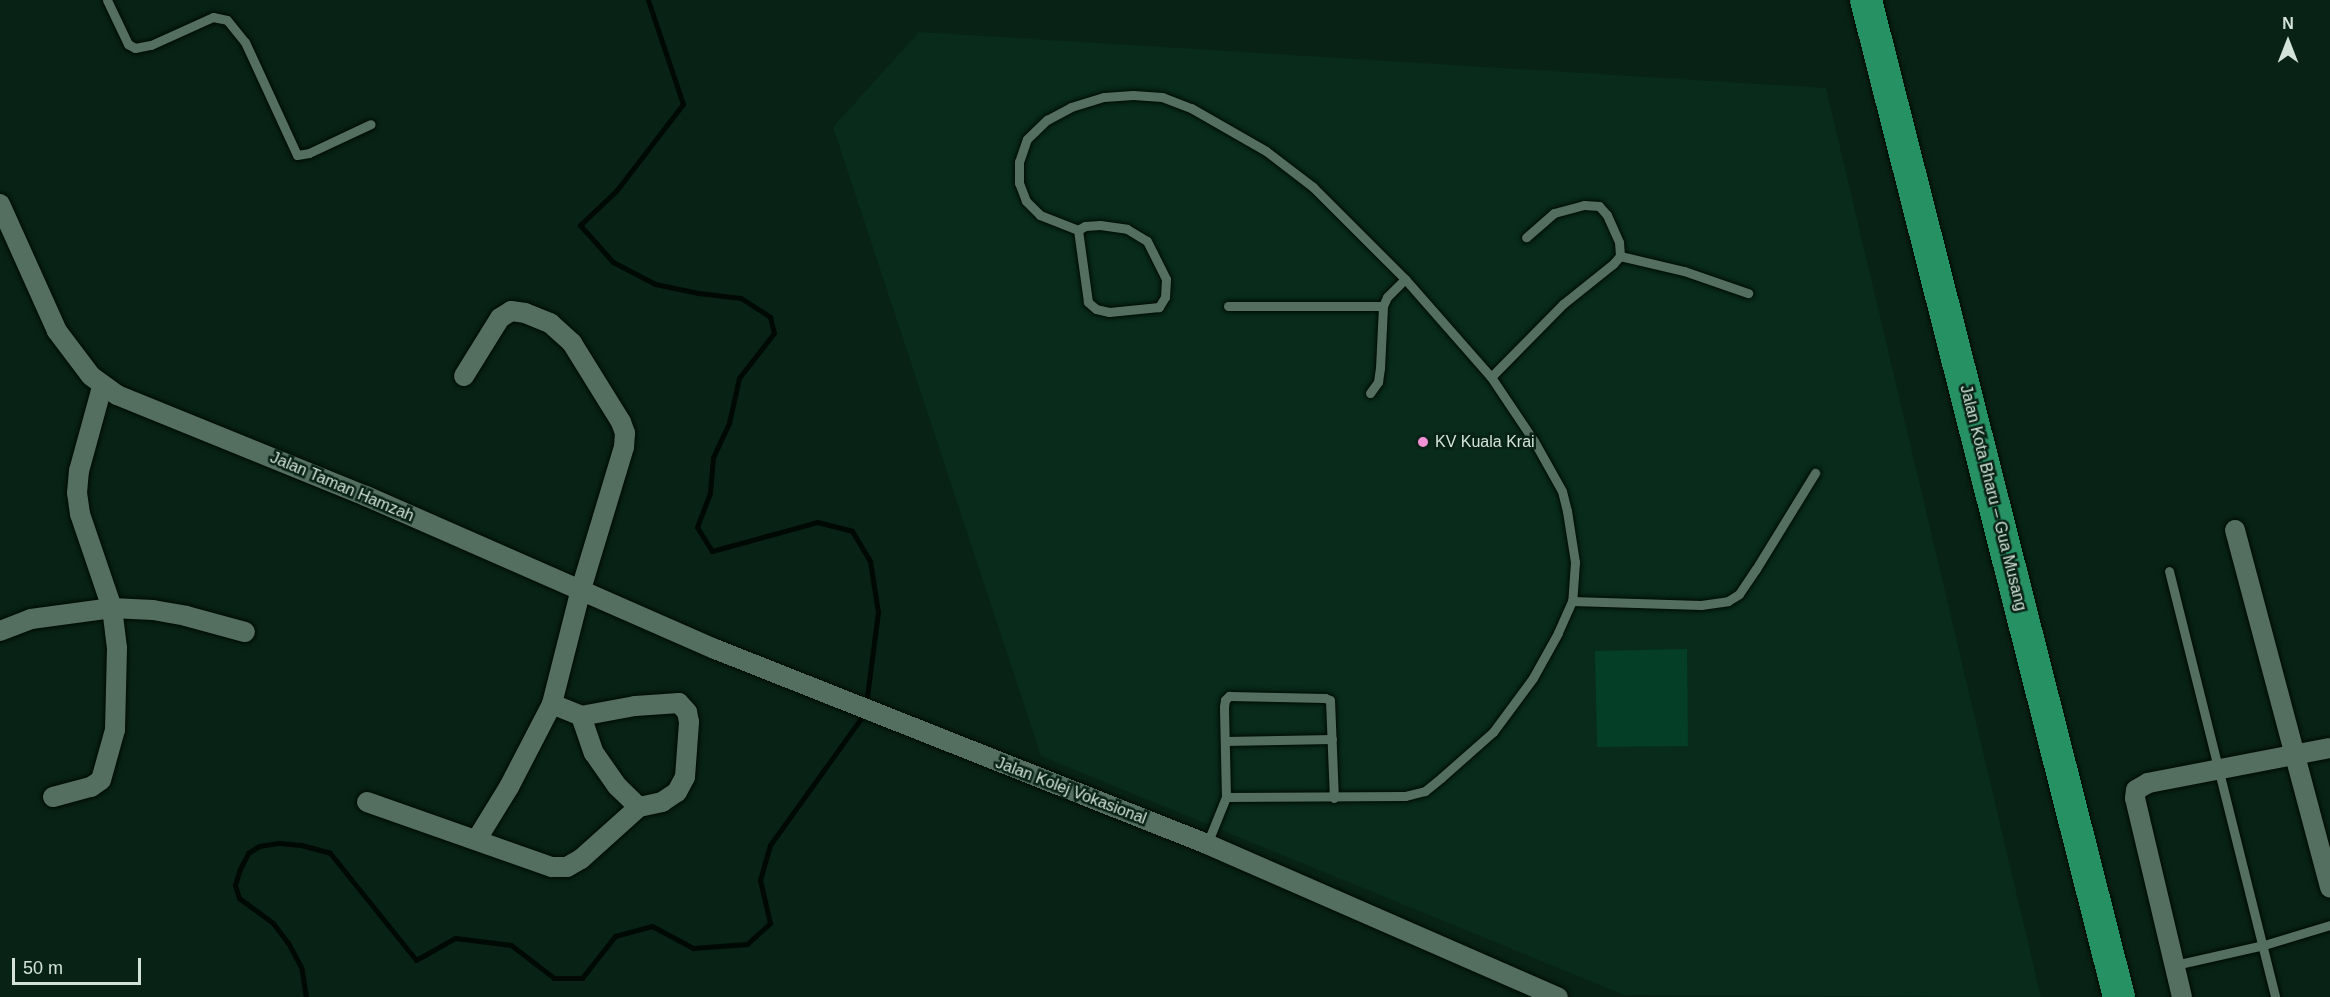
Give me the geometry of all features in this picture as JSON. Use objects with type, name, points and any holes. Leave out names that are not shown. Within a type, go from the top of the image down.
[{"type":"highway","name":"Jalan Kota Bharu – Gua Musang","points":[[1866,0],[2119,997]]},
{"type":"street","points":[[0,204],[57,331],[76,358],[102,387],[79,471],[77,493],[80,514],[112,608],[117,648],[116,718],[108,762],[101,780],[91,787],[53,797]]},
{"type":"street","points":[[464,376],[500,318],[511,311],[525,313],[550,323],[572,343],[621,422],[625,433],[624,447],[581,589],[552,704],[509,787],[477,839]]},
{"type":"street","name":"Jalan Taman Hamzah","points":[[102,387],[366,496],[581,589]]},
{"type":"street","points":[[2235,530],[2330,888]]},
{"type":"street","name":"Jalan Kolej Vokasional","points":[[581,589],[727,654],[1207,844],[1558,997]]},
{"type":"street","points":[[0,631],[31,619],[112,608],[164,612],[245,632]]},
{"type":"street","points":[[367,802],[552,867],[567,867],[581,859],[639,807],[662,802],[677,792],[685,777],[689,722],[684,706],[672,702],[581,716],[552,704]]},
{"type":"street","points":[[581,716],[594,753],[616,786],[639,807]]},
{"type":"street","points":[[2182,997],[2135,798],[2136,790],[2148,783],[2330,748]]},
{"type":"lane","points":[[107,0],[128,44],[135,48],[151,45],[213,17],[227,20],[245,42],[293,152],[297,155],[309,153],[371,124]]},
{"type":"lane","points":[[1078,230],[1040,215],[1026,201],[1019,183],[1019,162],[1027,139],[1047,120],[1071,107],[1104,97],[1133,95],[1162,97],[1191,108],[1266,151],[1313,187],[1405,279],[1491,377],[1534,441],[1562,491],[1575,562],[1572,601],[1533,678],[1493,732],[1425,790],[1405,796],[1226,797]]},
{"type":"lane","points":[[1491,377],[1563,304],[1620,256],[1619,242],[1607,215],[1599,206],[1576,206],[1554,213],[1526,237]]},
{"type":"lane","points":[[1100,225],[1127,230],[1147,241],[1166,279],[1165,297],[1159,307],[1109,312],[1096,309],[1089,302],[1078,230],[1085,226],[1100,225]]},
{"type":"lane","points":[[1620,256],[1684,271],[1748,293]]},
{"type":"lane","points":[[1370,393],[1378,382],[1383,306],[1387,297],[1405,279]]},
{"type":"lane","points":[[1228,306],[1383,306]]},
{"type":"lane","points":[[1572,601],[1701,605],[1728,601],[1739,594],[1756,569],[1815,473]]},
{"type":"lane","points":[[2169,571],[2264,945],[2275,997]]},
{"type":"lane","points":[[1207,844],[1226,797],[1224,707],[1225,700],[1230,696],[1330,700],[1334,798]]},
{"type":"lane","points":[[1225,741],[1332,739]]},
{"type":"lane","points":[[2175,965],[2264,945],[2330,926]]},
{"type":"shaded area","name":"KV Kuala Krai","points":[[919,32],[1826,88],[2041,997],[1624,995],[1041,756],[833,127]]},
{"type":"shaded area","points":[[1687,649],[1688,746],[1597,747],[1595,651]]},
{"type":"waterway","points":[[648,0],[683,104],[616,191],[580,225],[613,262],[655,284],[698,293],[741,298],[770,317],[774,333],[739,378],[729,423],[713,458],[710,493],[697,527],[712,551],[817,522],[852,531],[870,561],[878,612],[866,704]]},
{"type":"waterway","points":[[306,997],[301,967],[288,943],[273,923],[239,898],[235,885],[240,869],[248,853],[259,846],[279,843],[301,845],[330,853],[416,960],[455,938],[511,945],[554,978],[582,978],[615,936],[652,926],[693,948],[747,944],[770,923],[760,880],[770,845],[865,713]]},
{"type":"place","name":"KV Kuala Krai","points":[[1423,442]]}]
